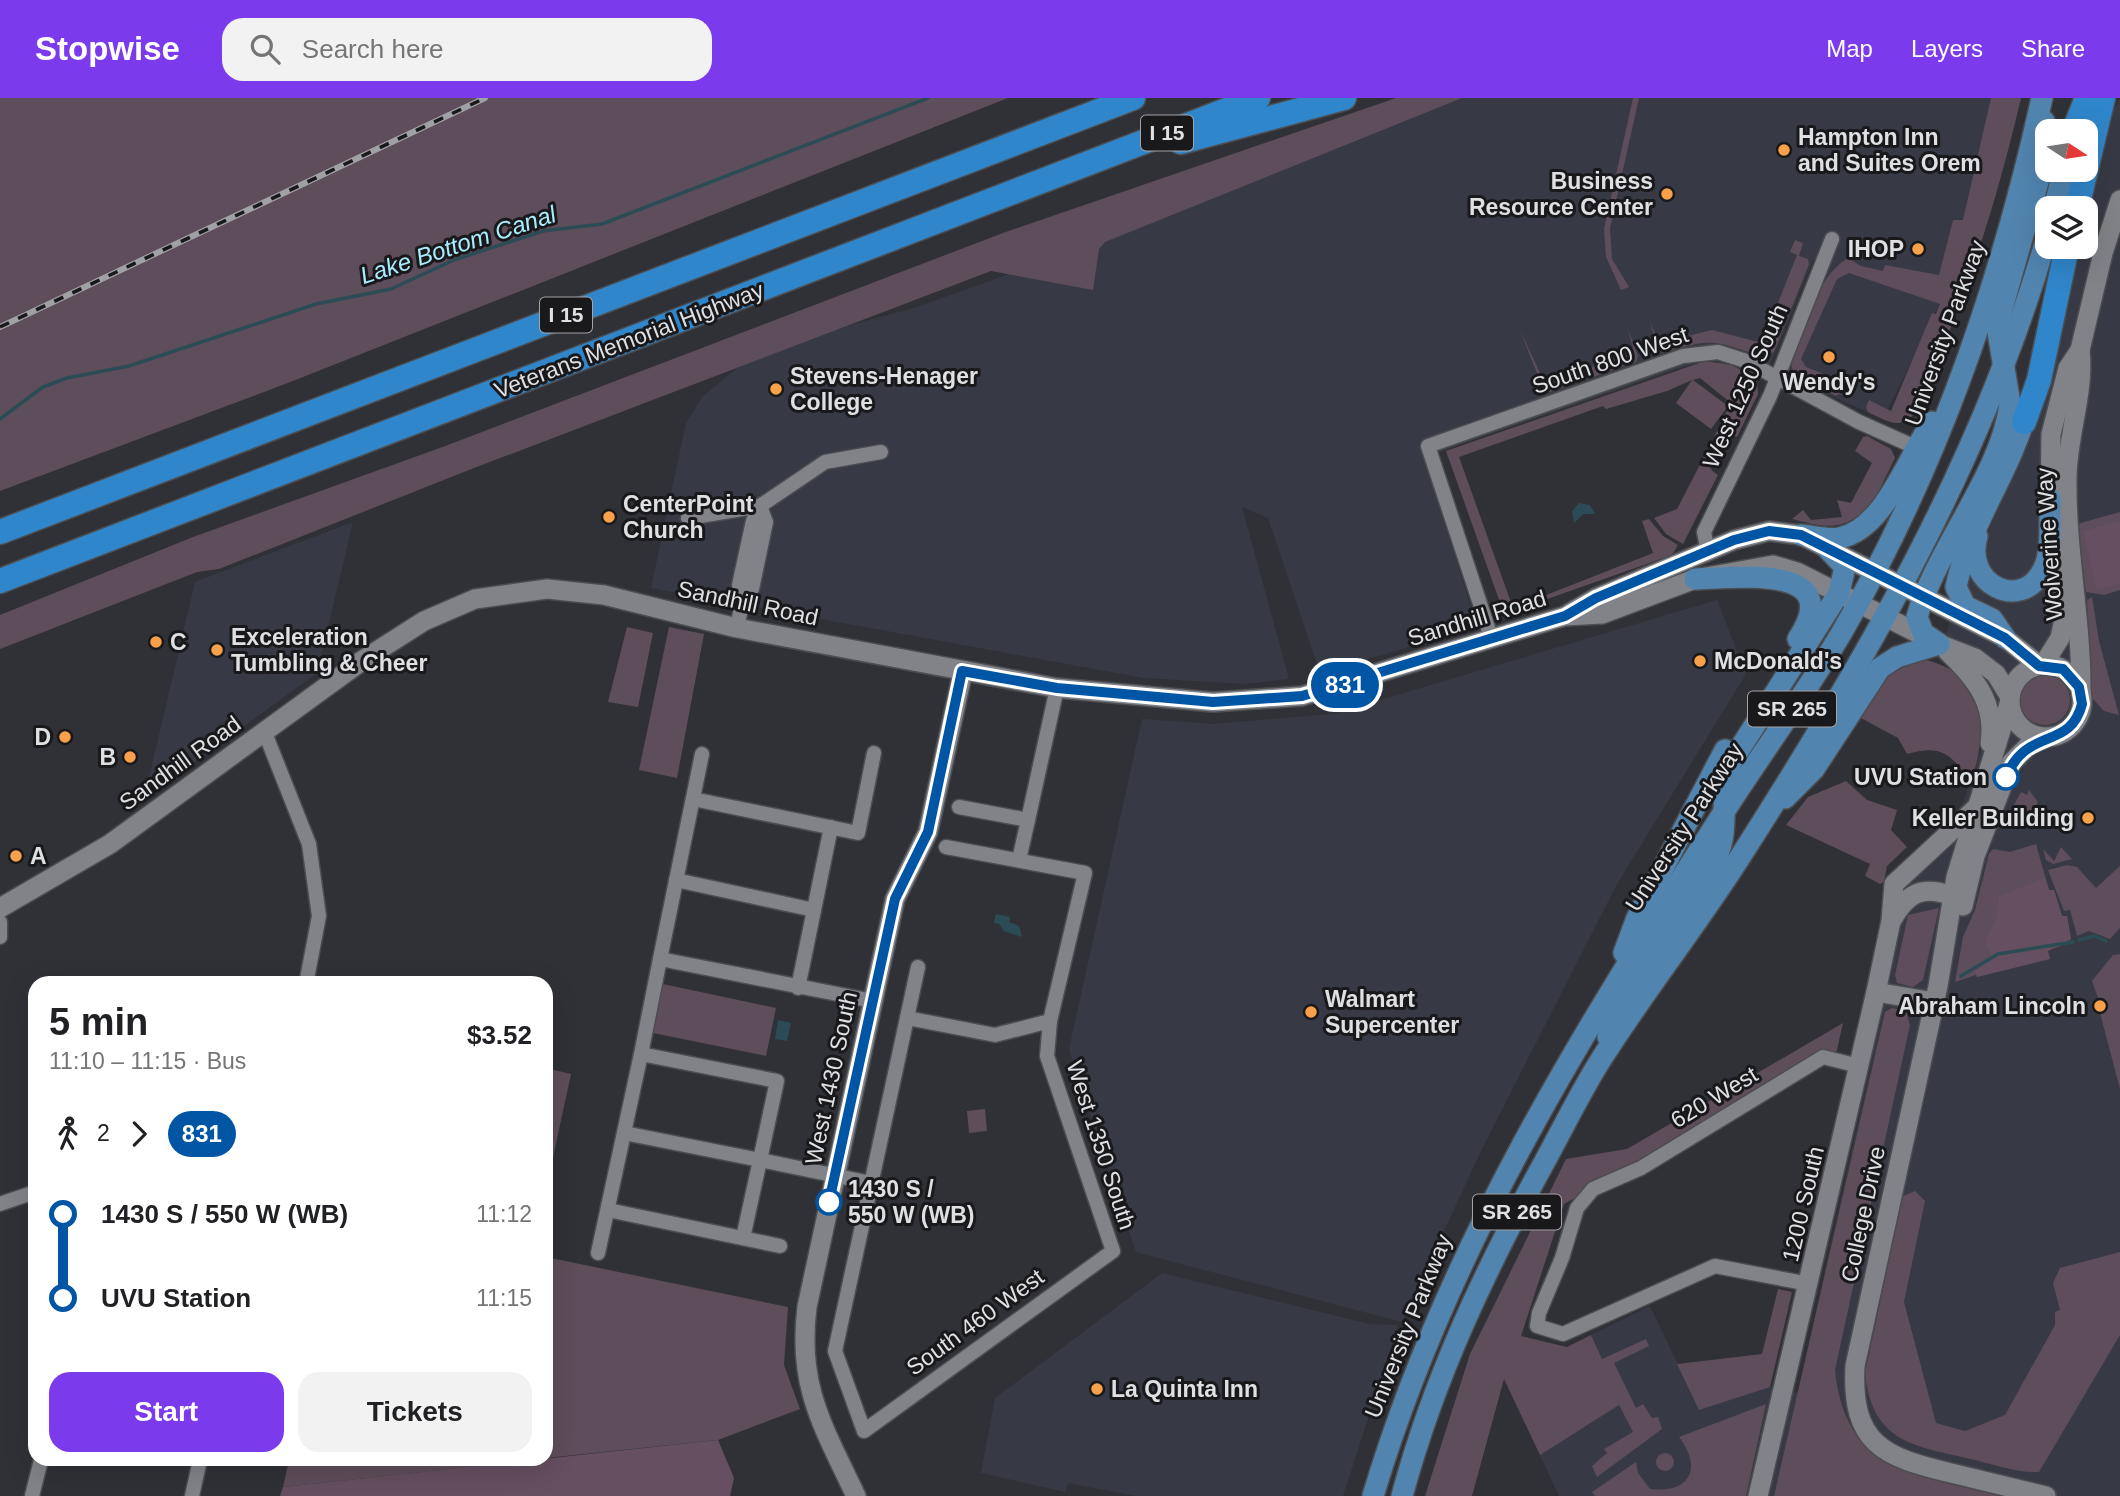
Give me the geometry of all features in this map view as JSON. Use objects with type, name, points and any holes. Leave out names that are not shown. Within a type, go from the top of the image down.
[{"type":"highway","name":"Veterans Memorial Highway","points":[[0,533],[1133,98]]},
{"type":"highway","name":"Veterans Memorial Highway","points":[[0,581],[1258,98]]},
{"type":"highway","points":[[1075,169],[1344,98]]},
{"type":"highway","points":[[2076,119],[2078,98]]},
{"type":"highway","points":[[2079,119],[2087,98]]},
{"type":"highway","points":[[2080,196],[2103,98]]},
{"type":"highway","points":[[2024,422],[2039,380],[2064,259]]},
{"type":"main road","points":[[1939,644],[1923,633],[1917,624],[1924,597],[2005,428],[2010,404],[1997,326],[2046,155],[2042,98]]},
{"type":"main road","name":"University Parkway","points":[[1373,1496],[1424,1346],[1473,1235],[1542,1107],[1610,991],[1826,656],[1848,598],[1873,572],[1914,488],[1955,389],[1996,272],[2042,98]]},
{"type":"main road","name":"SR 265","points":[[1402,1496],[1427,1414],[1477,1290],[1600,1062],[1686,940],[1886,617],[1945,504],[2003,370],[2040,259]]},
{"type":"main road","points":[[2005,638],[1992,619],[1965,606],[1956,593],[1963,556],[1984,515],[2024,422],[2040,346],[2041,259]]},
{"type":"main road","points":[[1801,535],[1838,538],[1865,526],[1878,513],[1915,447],[1955,389]]},
{"type":"main road","points":[[1984,515],[1974,551],[1981,576],[1996,588],[2016,589],[2032,583],[2044,568],[2050,499]]},
{"type":"main road","points":[[1828,549],[1845,567],[1848,598]]},
{"type":"main road","points":[[1610,991],[1637,918],[1721,756],[1807,626],[1811,613],[1805,592],[1790,582],[1771,578],[1695,579]]},
{"type":"main road","points":[[1761,821],[1814,769],[1880,668],[1897,657],[1939,644]]},
{"type":"main road","points":[[1600,1062],[1621,1002],[1717,856],[1723,837],[1723,813]]},
{"type":"street","name":"Wolverine Way","points":[[2035,661],[2037,649],[2064,610],[2050,499],[2051,434],[2068,368],[2080,350],[2103,253],[2120,200]]},
{"type":"street","name":"West 1250 South","points":[[1708,552],[1703,532],[1777,377],[1832,239]]},
{"type":"street","name":"Wolverine Way","points":[[2080,350],[2082,365],[2069,444],[2067,478],[2082,652],[2081,695]]},
{"type":"street","name":"South 800 West","points":[[1491,638],[1428,446],[1696,352],[1728,354],[1777,377],[1859,422],[1915,447]]},
{"type":"street","points":[[688,519],[760,506],[825,462],[843,456],[881,452]]},
{"type":"street","points":[[737,628],[744,593],[739,585],[753,521],[760,506]]},
{"type":"street","name":"Sandhill Road","points":[[1565,616],[1596,598],[1734,540],[1769,531],[1801,535],[2005,638],[2035,661]]},
{"type":"street","name":"Sandhill Road","points":[[0,908],[110,845],[424,621],[475,599],[547,589],[604,594],[737,628],[1057,688],[1213,702],[1302,696],[1362,680],[1565,616],[1602,614],[1695,579],[1773,565],[1786,567],[1939,644]]},
{"type":"street","points":[[1939,644],[1975,658],[1991,668],[2010,701],[2018,725],[2027,732],[2047,738],[2061,735],[2079,717],[2081,695],[2070,674],[2056,666],[2035,661],[2019,676],[2010,701]]},
{"type":"street","points":[[1939,644],[1981,687],[1992,718],[1984,788]]},
{"type":"street","name":"West 1430 South","points":[[856,1496],[808,1386],[802,1343],[834,1176],[895,899],[928,832],[962,671]]},
{"type":"street","points":[[946,847],[1019,860],[1057,688]]},
{"type":"street","name":"College Drive","points":[[2010,701],[1952,896],[1936,994],[1855,1366],[1853,1399],[1863,1426],[1880,1447],[1902,1461],[2046,1496]]},
{"type":"street","points":[[265,733],[309,844],[319,916],[308,976]]},
{"type":"street","name":"College Drive","points":[[1936,994],[1954,941],[1975,856],[2011,763],[2030,744],[2047,738]]},
{"type":"street","points":[[693,799],[858,833],[874,753]]},
{"type":"street","points":[[598,1253],[702,754]]},
{"type":"street","points":[[959,807],[1028,820]]},
{"type":"street","name":"1200 South","points":[[1758,1496],[1876,992],[1891,921],[1894,884],[1977,807]]},
{"type":"street","points":[[798,988],[831,828]]},
{"type":"street","name":"West 1350 South","points":[[1019,860],[1085,873],[1050,1021],[1047,1056],[1113,1251]]},
{"type":"street","points":[[676,880],[814,910]]},
{"type":"street","name":"1200 South","points":[[1891,921],[1902,901],[1916,891],[1931,889],[1952,896]]},
{"type":"street","points":[[0,922],[0,937]]},
{"type":"street","points":[[660,959],[873,1001]]},
{"type":"street","points":[[624,1132],[871,1183],[918,967]]},
{"type":"street","points":[[1876,992],[1936,994]]},
{"type":"street","points":[[907,1018],[995,1034],[1050,1021]]},
{"type":"street","points":[[641,1054],[777,1081],[743,1238]]},
{"type":"street","name":"620 West","points":[[1809,1284],[1715,1266],[1563,1334],[1538,1326],[1539,1313],[1562,1258],[1577,1208],[1593,1189],[1641,1168],[1824,1057],[1859,1066]]},
{"type":"street","name":"South 460 West","points":[[871,1183],[835,1351],[864,1431],[1113,1251]]},
{"type":"street","points":[[0,1204],[28,1194]]},
{"type":"street","points":[[608,1210],[780,1246]]},
{"type":"street","points":[[33,1496],[40,1466]]},
{"type":"street","points":[[192,1496],[199,1466]]},
{"type":"shaded area","points":[[0,98],[1008,98],[293,381],[0,491]]},
{"type":"shaded area","points":[[1396,98],[1462,98],[1105,242],[1099,249],[1093,290],[991,271],[469,470],[219,569],[197,572],[0,649],[0,615],[193,537],[448,445],[1003,233]]},
{"type":"shaded area","points":[[1451,98],[1992,98],[1955,274],[1883,419],[1785,375],[1827,266],[1813,260],[1764,380],[1707,359],[1424,457],[1477,627],[1320,673],[1268,518],[1242,507],[1289,679],[1244,684],[1144,678],[651,588],[686,423],[703,396],[741,365],[824,332],[914,308],[1069,253]]},
{"type":"shaded area","points":[[1633,98],[1639,98],[1610,228],[1612,259],[1629,287],[1621,290],[1606,257],[1604,229]]},
{"type":"shaded area","points":[[1991,98],[2021,98],[2000,181],[1976,259],[1948,336],[1914,414],[1898,423],[1868,412],[1866,407],[1869,400],[1891,411],[1932,313],[1936,314],[1940,304],[1849,273],[1837,279],[1801,359],[1806,367],[1838,380],[1836,385],[1840,391],[1845,390],[1836,396],[1794,375],[1791,364],[1812,305],[1827,278],[1848,258],[1861,266],[1883,271],[1885,265],[1939,275],[1953,220],[1963,220]]},
{"type":"shaded area","points":[[2120,99],[2120,1496],[1559,1496],[1504,1378],[1650,1306],[1699,1409],[1766,1386],[1798,1393],[1891,973],[1908,878],[1963,803],[1986,732],[1977,690],[1936,657],[2030,432],[2074,259],[2098,259],[2098,196],[2090,196],[2093,182],[2098,182],[2098,162],[2109,118]]},
{"type":"shaded area","points":[[1795,240],[1803,243],[1799,256],[1808,259],[1809,264],[1774,352],[1763,356],[1714,343],[1694,344],[1663,353],[1658,350],[1650,322],[1659,343],[1712,330],[1762,343],[1797,255],[1790,252]]},
{"type":"shaded area","points":[[1628,329],[1638,356],[1636,362],[1550,392],[1544,391],[1520,330],[1545,384],[1634,352]]},
{"type":"shaded area","points":[[1705,361],[1731,365],[1757,378],[1758,394],[1737,437],[1724,431],[1719,438],[1714,437],[1731,403],[1700,378],[1693,380],[1728,406],[1711,429],[1676,403],[1692,380],[1667,391],[1606,409],[1603,406],[1459,457],[1513,608],[1653,553],[1642,521],[1649,519],[1663,536],[1678,545],[1672,555],[1508,613],[1503,611],[1446,451]]},
{"type":"shaded area","points":[[1867,436],[1891,449],[1895,458],[1872,505],[1860,519],[1858,516],[1842,524],[1826,526],[1792,519],[1803,510],[1811,520],[1842,517],[1837,500],[1851,503],[1872,463],[1855,451],[1863,437]]},
{"type":"shaded area","points":[[1706,453],[1710,455],[1711,469],[1718,475],[1683,544],[1666,534],[1654,518],[1677,509]]},
{"type":"shaded area","points":[[2120,512],[2120,590],[2104,595],[2086,592],[2077,524]]},
{"type":"shaded area","points":[[2120,521],[2120,584],[2097,590],[2083,531]]},
{"type":"shaded area","points":[[353,522],[317,673],[144,799],[195,582]]},
{"type":"shaded area","points":[[2092,597],[2099,641],[2119,715],[2104,711],[2092,698],[2087,600]]},
{"type":"shaded area","points":[[1717,600],[1746,674],[1617,884],[1482,1149],[1402,1322],[1136,1252],[1069,1049],[1142,719],[1213,724],[1333,714]]},
{"type":"shaded area","points":[[627,627],[653,633],[638,707],[608,702]]},
{"type":"shaded area","points":[[669,627],[704,634],[677,778],[639,770]]},
{"type":"shaded area","points":[[1926,660],[1945,667],[1960,677],[1977,703],[1981,736],[1974,772],[1965,774],[1947,755],[1933,750],[1907,754],[1898,738],[1859,717],[1872,695],[1893,673]]},
{"type":"shaded area","points":[[2045,675],[2063,682],[2070,700],[2063,718],[2045,725],[2027,718],[2020,700],[2027,682]]},
{"type":"shaded area","points":[[1846,781],[1867,800],[1897,810],[1891,830],[1907,847],[1887,866],[1884,882],[1880,884],[1865,876],[1870,864],[1786,825],[1808,797]]},
{"type":"shaded area","points":[[2029,790],[2038,802],[2024,826],[2011,821],[2002,826],[2021,792],[2027,795]]},
{"type":"shaded area","points":[[2036,844],[2049,890],[2054,890],[2062,916],[2067,916],[2071,939],[2061,946],[1955,982],[1963,937],[1975,910],[1989,854],[1993,849],[2010,852]]},
{"type":"shaded area","points":[[2061,847],[2072,859],[2053,864],[2046,860],[2043,849],[2054,861]]},
{"type":"shaded area","points":[[2067,865],[2077,867],[2096,888],[2120,866],[2120,928],[2110,939],[2089,931],[2077,936],[2070,910],[2064,911],[2048,870]]},
{"type":"shaded area","points":[[2045,878],[2049,890],[2054,890],[2062,916],[2067,916],[2071,939],[2048,951],[2050,959],[1977,977],[1975,971],[1992,959],[1985,941],[1996,920],[1999,896]]},
{"type":"shaded area","points":[[1939,908],[1923,980],[1913,987],[1897,983],[1895,975],[1908,915]]},
{"type":"shaded area","points":[[2120,954],[2120,1089],[2100,1013],[2103,1012],[2092,981],[2113,955]]},
{"type":"shaded area","points":[[663,984],[776,1008],[766,1056],[653,1033]]},
{"type":"shaded area","points":[[1892,1008],[1906,1011],[1910,1025],[1835,1370],[1842,1404],[1853,1430],[1870,1450],[1891,1464],[1941,1482],[2001,1496],[1774,1496],[1885,1012]]},
{"type":"shaded area","points":[[1843,1023],[1833,1067],[1823,1065],[1564,1204],[1521,1336],[1567,1347],[1591,1335],[1602,1359],[1646,1339],[1649,1346],[1614,1363],[1636,1408],[1643,1404],[1652,1418],[1658,1417],[1662,1429],[1597,1477],[1592,1466],[1607,1453],[1604,1449],[1633,1432],[1619,1405],[1540,1455],[1504,1379],[1472,1496],[1425,1496],[1470,1354],[1566,1159],[1627,1149]]},
{"type":"shaded area","points":[[553,1070],[571,1074],[553,1158]]},
{"type":"shaded area","points":[[985,1109],[987,1131],[969,1133],[967,1111]]},
{"type":"shaded area","points":[[1915,1191],[1925,1201],[1904,1302],[1936,1423],[1965,1431],[2005,1415],[2055,1325],[2055,1312],[2060,1310],[2053,1283],[2060,1268],[2120,1252],[2120,1335],[2039,1472],[2007,1468],[1916,1445],[1900,1438],[1887,1428],[1877,1415],[1869,1397],[1865,1373],[1903,1196]]},
{"type":"shaded area","points":[[553,1258],[788,1307],[784,1365],[800,1409],[718,1440],[553,1457]]},
{"type":"shaded area","points":[[1162,1273],[1369,1324],[1398,1325],[1343,1496],[1136,1496],[1068,1483],[1065,1492],[981,1473],[995,1398]]},
{"type":"shaded area","points":[[1778,1289],[1792,1292],[1770,1387],[1699,1410],[1677,1364],[1762,1354]]},
{"type":"shaded area","points":[[1766,1404],[1746,1496],[1595,1496],[1592,1492],[1636,1462],[1638,1473],[1650,1489],[1675,1487],[1683,1483],[1691,1468],[1686,1448],[1679,1437]]},
{"type":"shaded area","points":[[718,1440],[734,1478],[730,1496],[280,1496],[283,1487],[477,1466],[553,1466],[553,1458]]},
{"type":"shaded area","points":[[1661,1453],[1669,1453],[1674,1462],[1672,1469],[1661,1471],[1656,1466],[1656,1458]]},
{"type":"shaded area","points":[[288,1466],[481,1466],[283,1487]]},
{"type":"water","points":[[1579,503],[1590,505],[1595,514],[1583,514],[1574,523],[1572,511]]},
{"type":"water","points":[[996,914],[1010,917],[1009,922],[1019,926],[1022,937],[1004,931],[999,924],[994,923]]},
{"type":"water","points":[[778,1020],[791,1023],[787,1041],[775,1039]]},
{"type":"waterway","name":"Lake Bottom Canal","points":[[0,419],[43,387],[67,378],[129,366],[316,304],[391,289],[454,260],[543,231],[602,224],[928,98]]},
{"type":"waterway","points":[[2079,940],[2095,936],[2106,941]]},
{"type":"waterway","points":[[1961,976],[1998,954],[2073,942]]},
{"type":"railway","points":[[0,327],[485,98]]},
{"type":"bus line","name":"831","points":[[829,1202],[895,899],[928,832],[962,671],[1057,688],[1213,702],[1302,696],[1362,680],[1565,616],[1596,598],[1734,540],[1769,531],[1785,532],[1801,535],[2005,638],[2039,666],[2056,666],[2070,674],[2081,695],[2079,717],[2061,735],[2030,744],[2011,763],[2006,777]]},
{"type":"place","name":"Hampton Inn and Suites Orem","points":[[1784,150]]},
{"type":"place","name":"Business Resource Center","points":[[1667,194]]},
{"type":"place","name":"IHOP","points":[[1918,249]]},
{"type":"place","name":"Wendy's","points":[[1829,357]]},
{"type":"place","name":"Stevens-Henager College","points":[[776,389]]},
{"type":"place","name":"CenterPoint Church","points":[[609,517]]},
{"type":"place","name":"C","points":[[156,642]]},
{"type":"place","name":"Exceleration Tumbling & Cheer","points":[[217,650]]},
{"type":"place","name":"McDonald's","points":[[1700,661]]},
{"type":"place","name":"D","points":[[65,737]]},
{"type":"place","name":"B","points":[[130,757]]},
{"type":"place","name":"UVU Station","points":[[2006,777]]},
{"type":"place","name":"Keller Building","points":[[2088,818]]},
{"type":"place","name":"A","points":[[16,856]]},
{"type":"place","name":"Abraham Lincoln","points":[[2100,1006]]},
{"type":"place","name":"Walmart Supercenter","points":[[1311,1012]]},
{"type":"place","name":"1430 S / 550 W (WB)","points":[[829,1202]]},
{"type":"place","name":"La Quinta Inn","points":[[1097,1389]]}]
